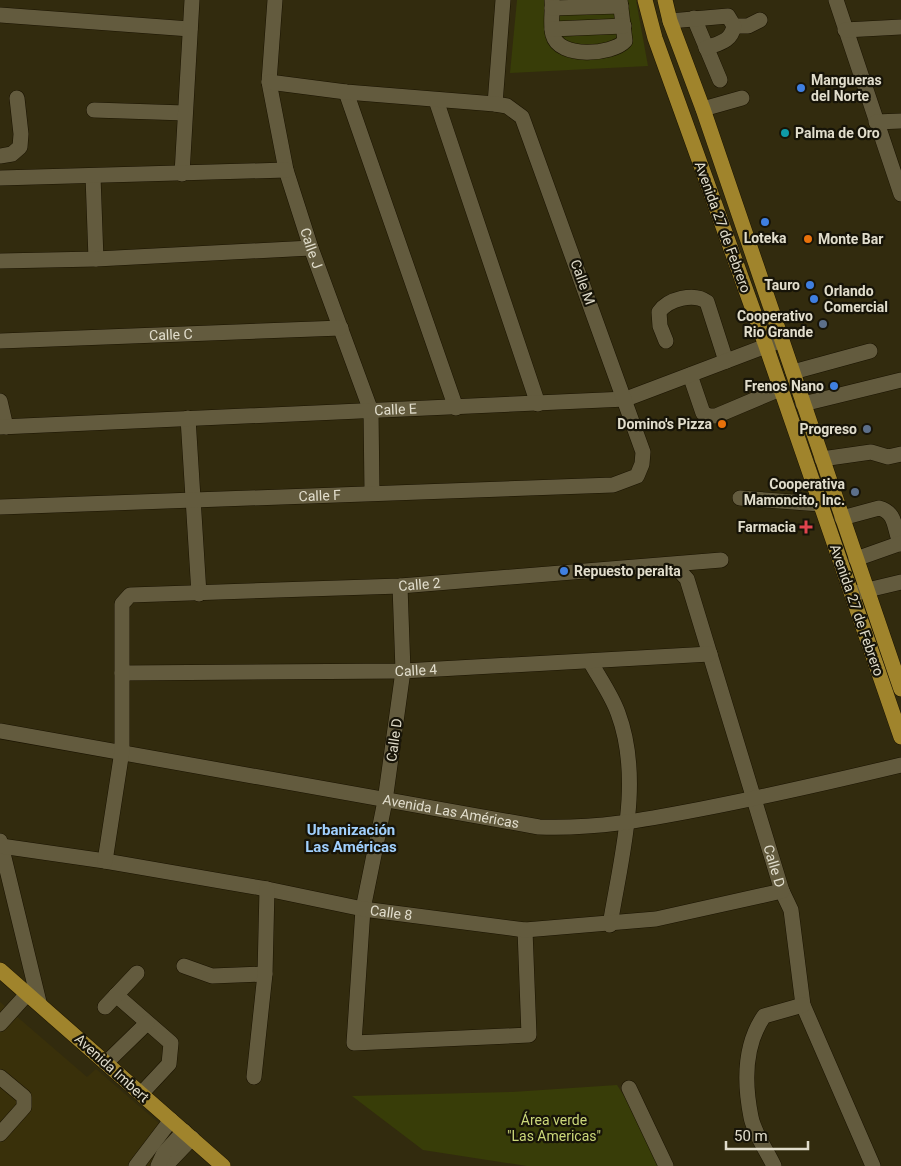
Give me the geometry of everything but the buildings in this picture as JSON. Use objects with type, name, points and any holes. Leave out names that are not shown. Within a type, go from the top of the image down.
[{"type":"main road","name":"Avenida 27 de Febrero","points":[[645,0],[655,38],[766,346],[901,737]]},
{"type":"main road","name":"Avenida 27 de Febrero","points":[[665,0],[670,21],[703,109],[901,690]]},
{"type":"main road","name":"Avenida Imbert","points":[[0,970],[223,1166]]},
{"type":"street","points":[[182,174],[192,0]]},
{"type":"street","name":"Calle J","points":[[275,0],[269,82],[286,170],[311,248],[371,411],[372,492]]},
{"type":"street","points":[[495,104],[503,0]]},
{"type":"street","points":[[836,0],[844,30],[901,194]]},
{"type":"street","points":[[620,3],[625,41],[620,46],[582,52],[572,52],[561,48],[553,36],[552,4],[620,3]]},
{"type":"street","points":[[0,15],[190,29]]},
{"type":"street","points":[[670,21],[728,16],[734,26],[732,34],[727,40],[706,48]]},
{"type":"street","points":[[694,18],[720,80]]},
{"type":"street","points":[[734,26],[748,26],[760,20]]},
{"type":"street","points":[[552,29],[624,26]]},
{"type":"street","points":[[844,30],[901,27]]},
{"type":"street","name":"Calle M","points":[[269,82],[346,92],[495,104],[507,106],[522,117],[626,399],[643,452],[642,464],[637,476]]},
{"type":"street","points":[[346,92],[456,408]]},
{"type":"street","points":[[0,156],[12,154],[20,147],[21,134],[17,98]]},
{"type":"street","points":[[703,109],[742,98]]},
{"type":"street","points":[[436,100],[538,404]]},
{"type":"street","points":[[94,110],[185,113]]},
{"type":"street","points":[[876,122],[901,121]]},
{"type":"street","points":[[0,178],[286,170]]},
{"type":"street","points":[[93,176],[96,259]]},
{"type":"street","points":[[0,261],[96,259],[311,248]]},
{"type":"street","points":[[666,340],[660,326],[659,312],[664,306],[695,296],[702,298],[707,302],[726,361]]},
{"type":"street","name":"Calle C","points":[[0,341],[341,328]]},
{"type":"street","name":"Calle E","points":[[3,427],[626,399],[782,340]]},
{"type":"street","points":[[793,372],[870,351]]},
{"type":"street","points":[[690,375],[703,414],[709,416],[716,416],[780,389]]},
{"type":"street","points":[[803,404],[901,380]]},
{"type":"street","points":[[0,402],[3,427]]},
{"type":"street","points":[[188,418],[199,594]]},
{"type":"street","points":[[822,459],[871,452],[888,457],[901,454]]},
{"type":"street","name":"Calle F","points":[[0,507],[372,492],[613,485],[637,476]]},
{"type":"street","points":[[740,498],[820,504]]},
{"type":"street","points":[[842,518],[879,508],[892,514],[901,544],[856,559]]},
{"type":"street","name":"Calle 2","points":[[122,673],[122,604],[130,595],[400,586],[721,560]]},
{"type":"street","name":"Calle D","points":[[674,565],[687,579],[782,891],[791,910],[803,1005],[873,1166]]},
{"type":"street","points":[[851,594],[901,582]]},
{"type":"street","name":"Calle D","points":[[400,586],[403,671],[386,801],[363,909],[354,1043],[529,1035],[525,930]]},
{"type":"street","name":"Calle 4","points":[[122,673],[403,671],[591,663],[710,654]]},
{"type":"street","points":[[591,663],[618,713],[630,764],[626,824],[610,924]]},
{"type":"street","points":[[105,861],[122,751],[122,673]]},
{"type":"street","name":"Avenida Las Américas","points":[[0,731],[122,751],[386,801],[539,827],[579,829],[626,824],[754,799],[901,765]]},
{"type":"street","points":[[0,1024],[33,998],[1,852]]},
{"type":"street","name":"Calle 8","points":[[1,852],[105,861],[267,889],[363,909],[525,930],[656,919],[782,891]]},
{"type":"street","points":[[254,1077],[265,974],[267,889]]},
{"type":"street","points":[[184,966],[212,976],[265,974]]},
{"type":"street","points":[[105,1007],[137,973]]},
{"type":"street","points":[[116,994],[171,1043],[171,1052],[165,1068],[141,1094]]},
{"type":"street","points":[[774,1166],[751,1118],[747,1077],[748,1048],[754,1030],[764,1016],[803,1005]]},
{"type":"street","points":[[106,1063],[147,1023]]},
{"type":"street","points":[[0,1077],[24,1097],[25,1102],[24,1107],[0,1134]]},
{"type":"street","points":[[629,1088],[666,1166]]},
{"type":"street","points":[[136,1166],[171,1120]]},
{"type":"street","points":[[160,1164],[171,1160],[188,1135]]},
{"type":"shaded area","points":[[0,1002],[87,1077],[96,1069],[175,1137],[149,1166],[0,1166]]},
{"type":"green space","points":[[517,0],[636,0],[648,66],[510,73]]},
{"type":"green space","name":"Área verde \"Las Americas\"","points":[[617,1085],[630,1105],[659,1166],[527,1166],[423,1150],[352,1096],[512,1092]]},
{"type":"place","name":"Mangueras del Norte","points":[[801,88]]},
{"type":"place","name":"Palma de Oro","points":[[785,133]]},
{"type":"place","name":"Loteka","points":[[765,222]]},
{"type":"place","name":"Monte Bar","points":[[808,239]]},
{"type":"place","name":"Tauro","points":[[810,285]]},
{"type":"place","name":"Orlando Comercial","points":[[814,299]]},
{"type":"place","name":"Cooperativo Rio Grande","points":[[823,324]]},
{"type":"place","name":"Frenos Nano","points":[[834,386]]},
{"type":"place","name":"Domino's Pizza","points":[[722,424]]},
{"type":"place","name":"Progreso","points":[[867,429]]},
{"type":"place","name":"Cooperativa Mamoncito, Inc.","points":[[855,492]]},
{"type":"place","name":"Farmacia","points":[[806,527]]},
{"type":"place","name":"Repuesto peralta","points":[[564,571]]},
{"type":"district","name":"Urbanización Las Américas","points":[[351,838]]}]
